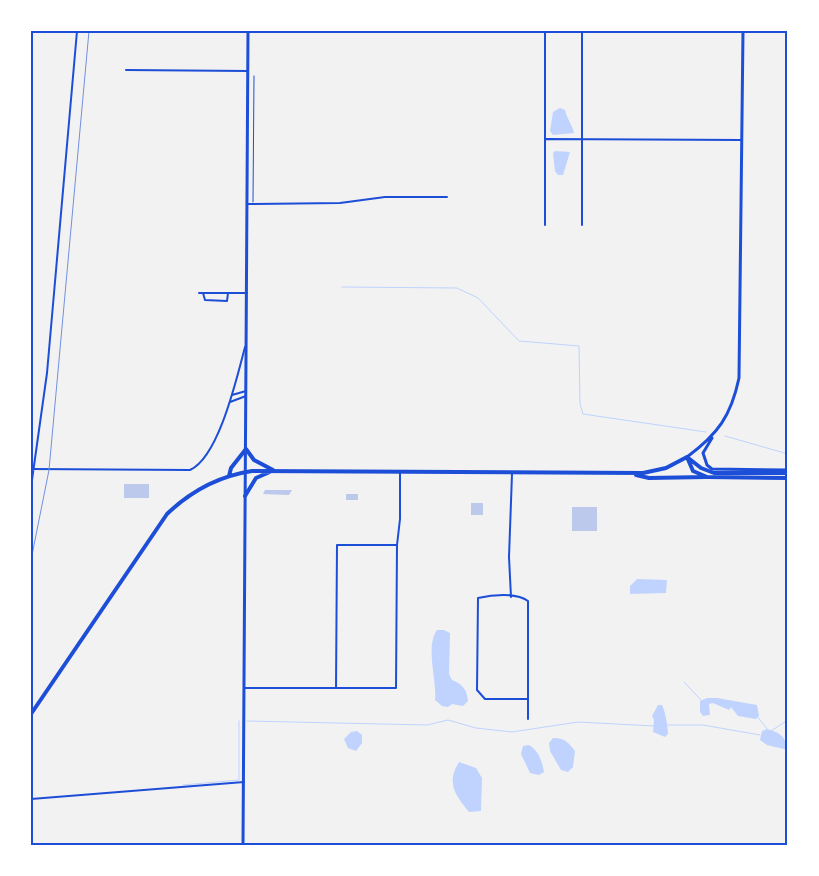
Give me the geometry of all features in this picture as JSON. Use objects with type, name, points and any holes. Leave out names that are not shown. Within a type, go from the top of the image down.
[{"type":"highway","points":[[229,476],[231,468],[246,449],[254,460],[274,470]]},
{"type":"highway","points":[[687,458],[701,468],[714,472],[788,472]]},
{"type":"highway","points":[[31,714],[167,514],[192,492],[229,476],[245,472],[274,470],[629,473],[655,471],[687,458]]},
{"type":"highway","points":[[687,458],[693,472],[707,477]]},
{"type":"highway","points":[[245,496],[256,478],[274,470]]},
{"type":"highway","points":[[629,473],[649,478],[788,478]]},
{"type":"main road","points":[[243,845],[248,31]]},
{"type":"main road","points":[[743,31],[739,378],[727,416],[703,453],[706,465],[712,469],[788,472]]},
{"type":"main road","points":[[687,458],[714,435]]},
{"type":"street","points":[[31,487],[47,373],[77,31]]},
{"type":"street","points":[[545,31],[545,225]]},
{"type":"street","points":[[582,31],[582,225]]},
{"type":"street","points":[[126,70],[248,71]]},
{"type":"street","points":[[546,139],[742,140]]},
{"type":"street","points":[[248,204],[340,203],[385,197],[447,198]]},
{"type":"street","points":[[199,292],[247,293]]},
{"type":"street","points":[[203,293],[205,300],[227,301],[228,293]]},
{"type":"street","points":[[33,470],[190,470],[198,467],[219,430],[230,402],[246,345]]},
{"type":"street","points":[[232,395],[246,391]]},
{"type":"street","points":[[230,402],[246,396]]},
{"type":"street","points":[[244,688],[396,688],[397,545],[400,519],[400,472]]},
{"type":"street","points":[[511,596],[509,556],[512,472]]},
{"type":"street","points":[[336,688],[337,545],[397,545]]},
{"type":"street","points":[[528,699],[485,699],[477,690],[478,598],[511,596],[528,601],[528,699],[528,719]]},
{"type":"street","points":[[31,799],[244,782]]},
{"type":"path","points":[[253,204],[254,76]]},
{"type":"water","points":[[560,108],[565,110],[574,133],[553,135],[550,131],[553,112]]},
{"type":"water","points":[[555,151],[570,152],[563,175],[558,175],[555,171],[553,153]]},
{"type":"water","points":[[637,579],[667,580],[666,593],[630,594],[630,586]]},
{"type":"water","points":[[437,630],[444,630],[450,633],[449,674],[452,680],[459,683],[465,690],[468,701],[463,706],[452,704],[448,707],[442,706],[435,700],[432,645]]},
{"type":"water","points":[[707,698],[757,705],[759,716],[756,719],[738,716],[731,707],[729,710],[713,703],[709,704],[710,715],[703,716],[700,712],[700,701]]},
{"type":"water","points":[[658,705],[662,705],[667,723],[668,734],[665,737],[653,732],[654,720],[652,716]]},
{"type":"water","points":[[767,729],[782,736],[788,750],[767,745],[760,740],[762,731]]},
{"type":"water","points":[[357,731],[362,735],[362,743],[356,751],[348,748],[344,739],[351,732]]},
{"type":"water","points":[[553,738],[566,741],[575,751],[573,767],[568,772],[561,770],[550,751],[549,743]]},
{"type":"water","points":[[529,745],[538,753],[541,760],[544,772],[539,775],[530,773],[521,754],[523,746]]},
{"type":"water","points":[[459,762],[476,768],[482,778],[481,811],[469,812],[456,794],[453,776]]},
{"type":"building","points":[[124,484],[149,484],[149,498],[124,498]]},
{"type":"building","points":[[265,490],[292,490],[289,495],[263,494]]},
{"type":"building","points":[[346,494],[358,494],[358,500],[346,500]]},
{"type":"building","points":[[471,503],[483,503],[483,515],[471,515]]},
{"type":"building","points":[[572,507],[597,507],[597,531],[572,531]]},
{"type":"waterway","points":[[342,287],[457,288],[478,298],[519,341],[579,346],[580,404],[583,414],[706,432]]},
{"type":"waterway","points":[[725,436],[788,454]]},
{"type":"waterway","points":[[684,682],[702,701]]},
{"type":"waterway","points":[[757,716],[767,729]]},
{"type":"waterway","points":[[247,721],[427,725],[448,720],[476,728],[512,732],[578,722],[654,726]]},
{"type":"waterway","points":[[771,731],[788,720]]},
{"type":"waterway","points":[[183,785],[239,780],[239,721]]},
{"type":"waterway","points":[[668,725],[703,725],[760,735]]},
{"type":"railway","points":[[31,560],[49,470],[89,31]]}]
